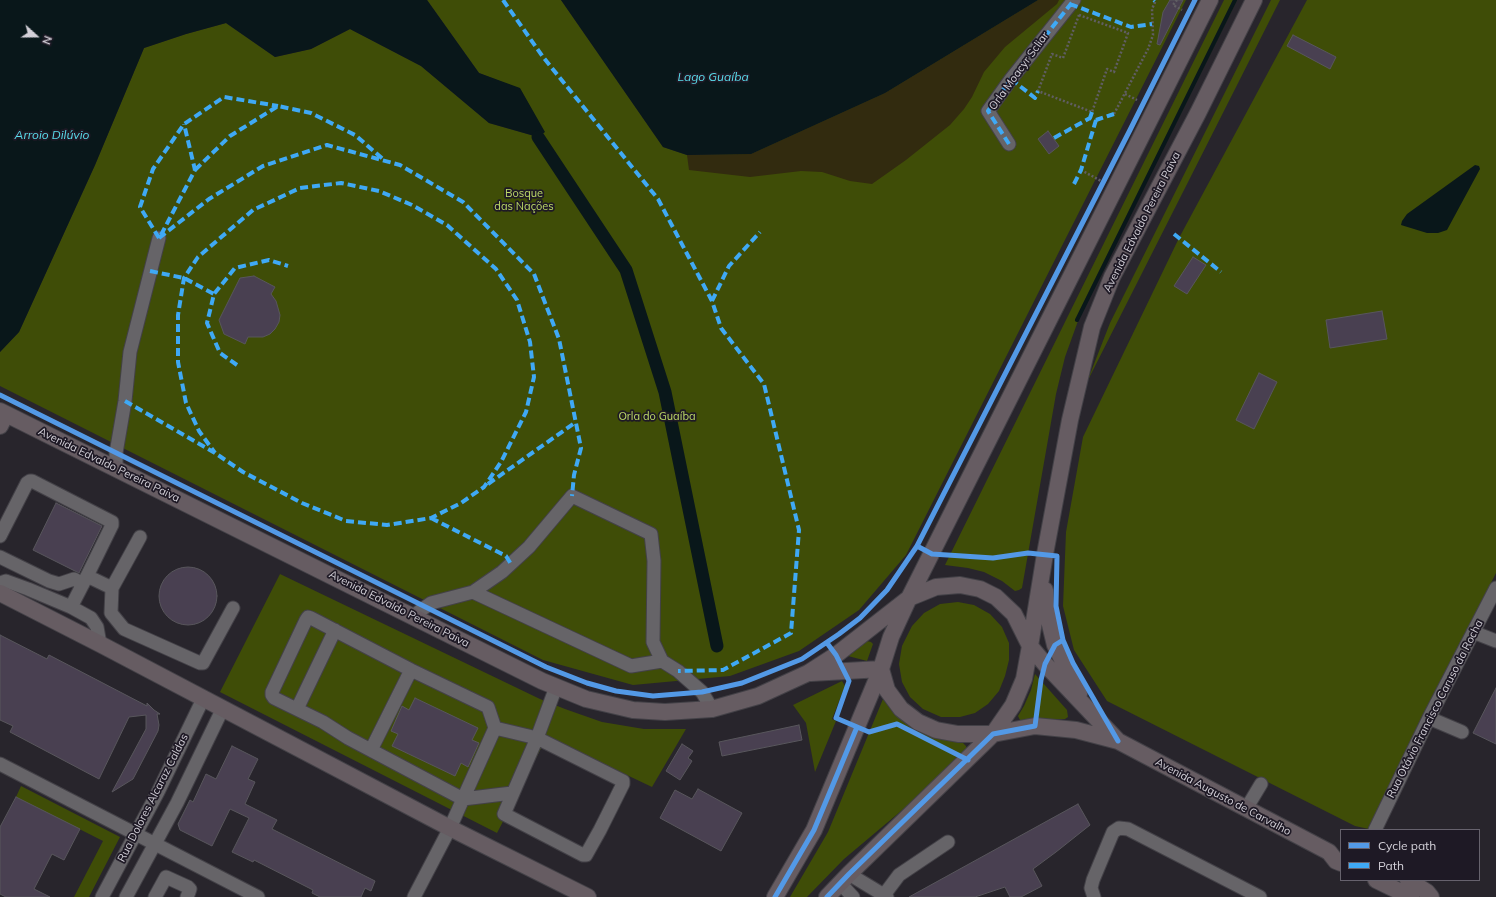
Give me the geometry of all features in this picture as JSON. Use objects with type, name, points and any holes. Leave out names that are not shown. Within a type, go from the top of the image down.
[{"type":"main road","name":"Avenida Edvaldo Pereira Paiva","points":[[909,598],[1210,0]]},
{"type":"main road","name":"Avenida Edvaldo Pereira Paiva","points":[[827,897],[994,734],[1013,705],[1024,679],[1070,420],[1092,327],[1112,277],[1198,113],[1254,0]]},
{"type":"main road","name":"Avenida Edvaldo Pereira Paiva","points":[[2,417],[116,468],[542,681],[586,699],[633,710],[665,712],[712,709],[758,696],[808,673],[836,655],[909,598],[936,587],[960,585],[980,589],[996,597],[1014,614],[1030,646]]},
{"type":"main road","points":[[1045,554],[1046,608],[1055,645],[1087,710]]},
{"type":"main road","points":[[0,594],[100,644],[450,828],[588,897]]},
{"type":"main road","points":[[775,897],[814,830],[880,669],[891,637],[909,598]]},
{"type":"main road","name":"Avenida Augusto de Carvalho","points":[[1030,646],[1087,710],[1118,741]]},
{"type":"main road","name":"Avenida Edvaldo Pereira Paiva","points":[[808,673],[880,669]]},
{"type":"main road","name":"Avenida Augusto de Carvalho","points":[[880,669],[887,690],[901,709],[918,722],[936,730],[958,734],[994,734],[1035,726],[1076,730],[1118,741],[1246,809],[1335,852],[1336,860],[1340,862]]},
{"type":"main road","points":[[1378,881],[1411,897]]},
{"type":"main road","points":[[1410,881],[1427,892],[1431,897]]},
{"type":"street","name":"Orla Moacyr Scliar","points":[[1009,144],[988,112],[1024,62],[1074,0]]},
{"type":"street","points":[[116,468],[116,453],[130,352],[159,238]]},
{"type":"street","points":[[0,536],[27,483],[32,481],[112,522],[112,525],[71,607]]},
{"type":"street","points":[[413,616],[431,603],[473,592],[502,572],[529,547],[572,496],[651,534],[654,561],[653,642],[662,660],[678,671],[702,692],[712,709]]},
{"type":"street","points":[[140,537],[112,588],[111,614],[124,629],[203,663],[234,608]]},
{"type":"street","points":[[0,557],[59,584],[74,579],[85,580],[112,588]]},
{"type":"street","points":[[0,583],[6,581],[71,607],[91,618],[97,627],[100,644]]},
{"type":"street","name":"Rua Otávio Francisco Caruso da Rocha","points":[[1375,829],[1429,718],[1496,588]]},
{"type":"street","points":[[473,592],[631,666],[662,660]]},
{"type":"street","points":[[414,897],[450,828],[463,799],[495,728],[488,707],[410,670],[308,617],[272,692],[274,698],[323,722],[371,750],[463,799],[512,793]]},
{"type":"street","points":[[297,709],[335,630]]},
{"type":"street","points":[[1473,632],[1496,641]]},
{"type":"street","points":[[371,750],[410,670]]},
{"type":"street","points":[[495,728],[537,738],[623,781],[623,784],[586,855],[583,855],[505,816],[504,814],[537,738],[556,687]]},
{"type":"street","name":"Rua Dolores Alcaraz Caldas","points":[[102,897],[158,792],[203,699]]},
{"type":"street","name":"Rua Dolores Alcaraz Caldas","points":[[126,897],[177,802],[223,708]]},
{"type":"street","points":[[1429,718],[1462,732]]},
{"type":"street","points":[[0,764],[258,897]]},
{"type":"street","points":[[1246,809],[1261,784]]},
{"type":"street","points":[[158,792],[177,802]]},
{"type":"street","points":[[1094,897],[1091,888],[1093,880],[1113,832],[1119,828],[1128,829],[1260,897]]},
{"type":"street","points":[[845,879],[886,896],[899,875],[948,842]]},
{"type":"street","points":[[155,897],[166,877],[188,887],[190,892],[187,897]]},
{"type":"street","points":[[845,879],[853,897]]},
{"type":"path","points":[[1114,114],[1150,42],[1152,35],[1152,8],[1156,0]]},
{"type":"path","points":[[1177,0],[1173,5],[1182,10]]},
{"type":"path","points":[[1079,15],[1128,33],[1114,72],[1107,69],[1092,112],[1038,92],[1052,54],[1062,58],[1079,15]]},
{"type":"path","points":[[1125,94],[1137,100]]},
{"type":"path","points":[[1081,170],[1103,182]]},
{"type":"green space","name":"Orla do Guaíba","points":[[427,0],[561,0],[663,147],[687,155],[751,154],[885,93],[1038,0],[1186,0],[906,555],[859,610],[799,651],[730,676],[633,685],[543,660],[0,386],[0,352],[19,332],[95,165],[144,48],[226,23],[275,57],[311,49],[350,29],[421,66],[489,123],[538,137],[544,132],[520,89],[479,73]]},
{"type":"green space","points":[[1224,0],[1237,0],[1078,321],[1065,357],[1056,394],[1022,588],[1015,591],[1002,581],[984,572],[945,565]]},
{"type":"green space","points":[[1271,0],[1280,0],[1087,382],[1110,323]]},
{"type":"green space","points":[[1307,0],[1496,0],[1496,573],[1413,737],[1369,829],[1355,826],[1107,701],[1074,650],[1063,606],[1066,532],[1083,437],[1179,238]]},
{"type":"green space","points":[[280,574],[540,699],[565,709],[602,722],[644,729],[686,729],[652,787],[547,737],[497,833],[220,692]]},
{"type":"green space","points":[[958,602],[974,605],[990,614],[1002,627],[1009,643],[1009,660],[999,691],[988,704],[975,713],[960,717],[941,717],[923,709],[910,697],[902,682],[899,664],[902,646],[912,626],[924,613],[940,604]]},
{"type":"green space","points":[[867,641],[873,644],[867,661],[848,656]]},
{"type":"green space","points":[[1035,674],[1067,710],[1068,717],[1065,719],[1020,720],[1018,716],[1031,690]]},
{"type":"green space","points":[[842,681],[845,686],[832,719],[836,721],[815,772],[806,723],[793,705]]},
{"type":"green space","points":[[883,699],[896,715],[963,743],[967,749],[932,785],[844,859],[807,897],[790,897],[828,832]]},
{"type":"green space","points":[[21,786],[120,837],[89,897],[74,897],[103,841],[16,797]]},
{"type":"sand","points":[[1038,0],[1059,0],[1057,4],[1005,47],[984,72],[972,97],[950,125],[906,160],[872,184],[850,181],[822,172],[801,171],[750,177],[689,170],[687,155],[751,154],[885,93]]},
{"type":"water","name":"Arroio Dilúvio","points":[[0,0],[427,0],[479,73],[520,88],[545,132],[538,137],[489,123],[421,66],[350,29],[311,49],[275,57],[226,23],[144,48],[95,165],[19,332],[0,352]]},
{"type":"water","name":"Lago Guaíba","points":[[561,0],[1038,0],[885,93],[751,154],[687,155],[663,147]]},
{"type":"water","points":[[1475,165],[1479,166],[1480,169],[1447,230],[1438,233],[1427,233],[1401,225],[1407,214]]},
{"type":"building","points":[[1170,0],[1183,0],[1160,45],[1157,44],[1163,12]]},
{"type":"building","points":[[1293,35],[1336,57],[1330,69],[1287,46]]},
{"type":"building","points":[[1048,131],[1059,146],[1049,154],[1038,139]]},
{"type":"building","points":[[1193,257],[1206,265],[1187,294],[1174,286]]},
{"type":"building","points":[[254,276],[275,287],[271,294],[276,301],[280,315],[279,322],[270,334],[263,337],[248,337],[245,344],[224,334],[219,320],[240,278]]},
{"type":"building","points":[[1382,311],[1387,339],[1330,348],[1326,320]]},
{"type":"building","points":[[1259,373],[1277,382],[1254,429],[1236,420]]},
{"type":"building","points":[[56,503],[102,526],[79,573],[33,550]]},
{"type":"building","points":[[188,567],[199,569],[209,575],[215,585],[217,596],[215,607],[209,617],[199,623],[188,625],[177,623],[167,617],[161,607],[159,596],[161,585],[167,575],[177,569]]},
{"type":"building","points":[[0,635],[47,659],[49,655],[147,706],[147,703],[160,714],[157,714],[159,725],[158,731],[133,779],[112,792],[146,729],[146,715],[129,717],[99,779],[10,732],[13,726],[0,720]]},
{"type":"building","points":[[1496,688],[1496,744],[1473,733]]},
{"type":"building","points":[[415,698],[478,728],[472,740],[479,743],[468,767],[461,763],[455,776],[392,746],[398,734],[391,731],[402,706],[409,710]]},
{"type":"building","points":[[799,725],[802,740],[722,756],[719,742]]},
{"type":"building","points":[[682,744],[693,751],[688,758],[692,761],[680,780],[666,771]]},
{"type":"building","points":[[232,746],[258,759],[248,779],[255,782],[245,804],[277,820],[272,829],[375,881],[371,891],[365,888],[361,897],[320,897],[312,893],[313,890],[254,860],[253,862],[232,852],[249,818],[230,809],[212,846],[180,830],[178,824],[190,800],[193,802],[206,774],[216,779]]},
{"type":"building","points":[[698,789],[742,813],[721,851],[660,818],[675,790],[692,799]]},
{"type":"building","points":[[16,797],[80,829],[64,860],[52,854],[34,889],[50,897],[6,897],[0,894],[0,827]]},
{"type":"building","points":[[1078,804],[1090,825],[1033,869],[1042,886],[1021,897],[1010,897],[1005,887],[975,897],[909,897]]},
{"type":"waterway","points":[[1077,320],[1235,0]]},
{"type":"waterway","points":[[538,137],[626,270],[665,392],[717,646]]},
{"type":"marked path","points":[[503,0],[543,57],[658,199],[712,301],[721,328],[764,384],[799,530],[791,633],[723,670],[678,671]]},
{"type":"marked path","points":[[1009,144],[988,111],[1011,79],[1074,0]]},
{"type":"marked path","points":[[1070,4],[1131,27],[1152,24]]},
{"type":"marked path","points":[[1011,79],[1035,98],[1038,91]]},
{"type":"marked path","points":[[159,238],[140,207],[153,169],[184,124],[224,97],[278,106]]},
{"type":"marked path","points":[[195,170],[230,136],[278,106],[311,113],[355,135],[383,159]]},
{"type":"marked path","points":[[1092,112],[1090,118],[1096,120],[1114,114]]},
{"type":"marked path","points":[[1054,138],[1090,118]]},
{"type":"marked path","points":[[1074,184],[1081,170],[1096,120]]},
{"type":"marked path","points":[[161,235],[195,170],[184,124]]},
{"type":"marked path","points":[[159,238],[209,199],[263,166],[327,145],[400,165],[463,202],[534,274],[559,339],[581,448],[574,475],[572,496]]},
{"type":"marked path","points":[[125,401],[215,453],[243,472],[302,503],[346,521],[387,525],[431,518],[461,503],[484,487],[501,462],[526,412],[534,377],[530,342],[517,300],[496,269],[447,225],[412,205],[379,191],[341,183],[300,188],[253,210],[198,257],[184,278],[178,315],[178,362],[186,403],[199,431],[215,453]]},
{"type":"marked path","points":[[712,301],[729,266],[760,232]]},
{"type":"marked path","points":[[1174,234],[1221,272]]},
{"type":"marked path","points":[[237,365],[220,353],[207,323],[214,294],[235,268],[269,260],[288,266]]},
{"type":"marked path","points":[[150,271],[184,278],[214,294]]},
{"type":"marked path","points":[[488,484],[576,422]]},
{"type":"marked path","points":[[431,518],[506,556],[511,564]]},
{"type":"cycle path","points":[[0,395],[546,667],[587,683],[616,691],[653,696],[702,692],[742,683],[802,659],[860,618],[887,590],[917,546],[1195,0]]},
{"type":"cycle path","points":[[917,546],[932,554],[993,558],[1028,553],[1057,556],[1056,606],[1063,640],[1073,663],[1118,741]]},
{"type":"cycle path","points":[[827,897],[993,734],[1035,726],[1041,680],[1045,664],[1055,645],[1063,640]]},
{"type":"cycle path","points":[[827,643],[836,655],[849,681],[836,718],[869,732],[897,724],[968,760]]},
{"type":"cycle path","points":[[775,897],[814,830],[857,727]]},
{"type":"park label","name":"Bosque das Nações","points":[[524,200]]}]
